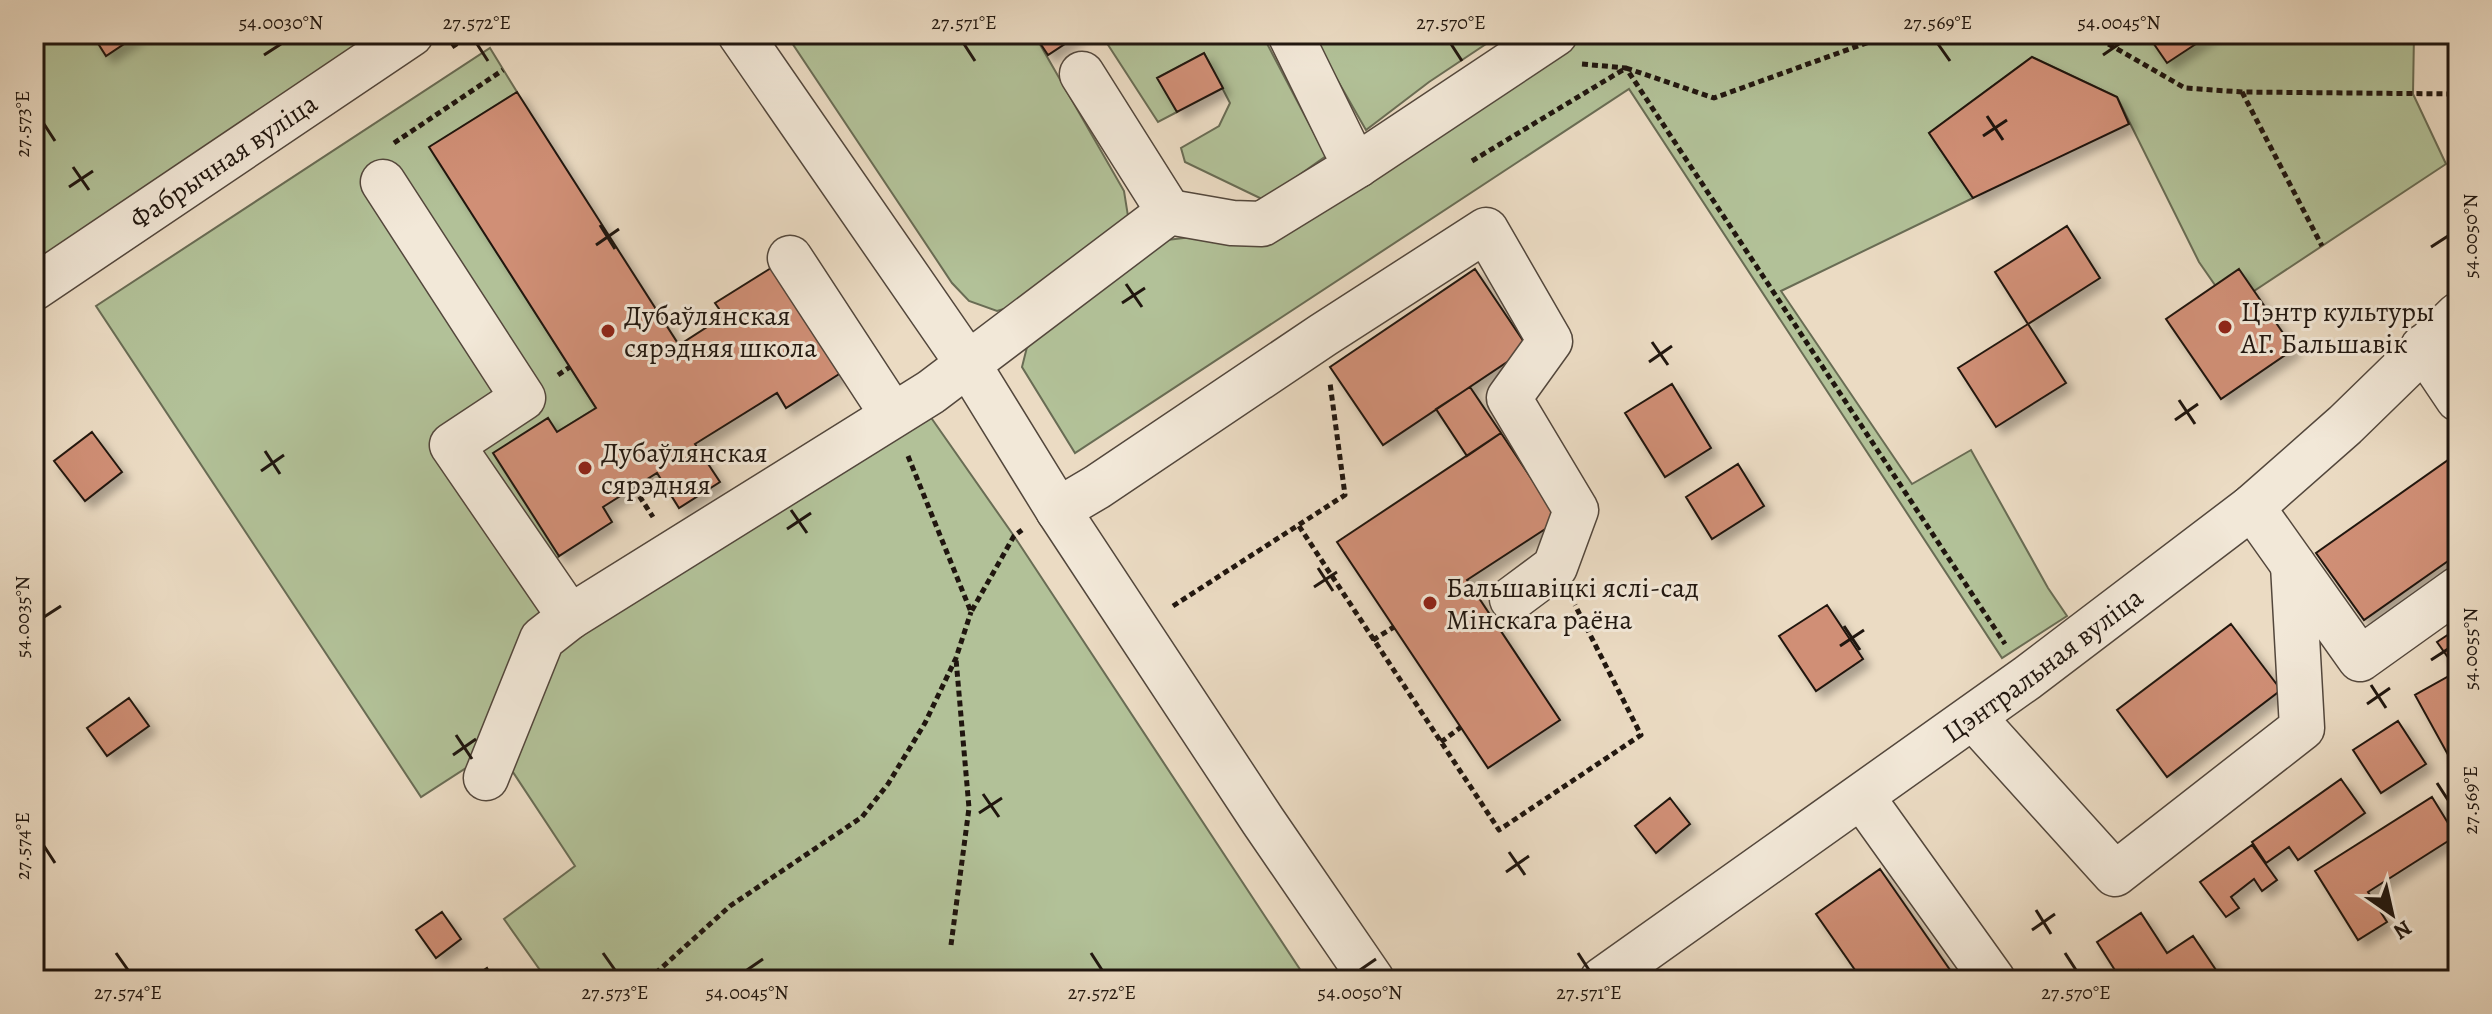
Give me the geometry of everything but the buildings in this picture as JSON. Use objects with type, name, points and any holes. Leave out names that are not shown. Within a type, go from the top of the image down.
[{"type":"street","name":"Фабрычная вуліца","points":[[34,288],[411,34]]},
{"type":"street","points":[[740,34],[968,364],[1042,519],[1254,808],[1372,980]]},
{"type":"street","points":[[1290,34],[1345,146],[1358,165]]},
{"type":"street","points":[[486,778],[542,639],[570,617],[931,392],[1169,212],[1232,223],[1262,224],[1358,165],[1555,34]]},
{"type":"street","points":[[1082,74],[1169,212]]},
{"type":"street","points":[[383,182],[523,398],[452,445],[570,617]]},
{"type":"street","points":[[1042,519],[1097,487],[1486,230],[1550,341],[1509,398],[1576,510],[1555,567],[1512,599]]},
{"type":"street","points":[[790,258],[892,414]]},
{"type":"street","name":"Цэнтральная вуліца","points":[[1602,980],[2027,678],[2252,507],[2345,425],[2458,315]]},
{"type":"street","points":[[2423,347],[2458,399]]},
{"type":"street","points":[[2252,507],[2360,659],[2458,589]]},
{"type":"street","points":[[1973,717],[2115,874],[2302,728],[2293,565]]},
{"type":"street","points":[[1862,797],[1993,980]]},
{"type":"path","points":[[1472,161],[1626,68],[1714,98],[1891,34]]},
{"type":"path","points":[[2091,34],[2185,88],[2242,92],[2458,94]]},
{"type":"path","points":[[1626,68],[2027,678]]},
{"type":"path","points":[[383,182],[368,160],[503,70]]},
{"type":"path","points":[[2242,92],[2322,246]]},
{"type":"path","points":[[1165,612],[1345,495],[1323,335]]},
{"type":"path","points":[[892,414],[971,612]]},
{"type":"path","points":[[648,980],[730,906],[862,817],[888,784],[925,723],[956,658],[971,612],[1014,536],[1042,519]]},
{"type":"path","points":[[1299,526],[1499,830],[1641,735],[1555,567]]},
{"type":"path","points":[[1373,640],[1394,627]]},
{"type":"path","points":[[951,945],[969,808],[956,658]]},
{"type":"path","points":[[1441,742],[1461,727]]},
{"type":"green space","points":[[34,34],[411,34],[34,288]]},
{"type":"green space","points":[[786,34],[1034,34],[1124,191],[1128,216],[1021,304],[997,311],[969,301],[952,283]]},
{"type":"green space","points":[[1101,34],[1262,34],[1326,156],[1264,200],[1185,162],[1181,148],[1219,126],[1230,103],[1204,53],[1158,78],[1177,112],[1158,122]]},
{"type":"green space","points":[[1311,34],[1501,34],[1429,82],[1366,130]]},
{"type":"green space","points":[[1588,34],[2414,34],[2413,94],[2446,164],[2254,291],[2215,285],[2199,262],[2117,97],[2032,57],[1929,133],[1973,198],[1781,291],[1912,484],[1971,450],[2048,588],[2067,616],[2002,658],[1629,89],[1075,453],[1022,367],[1027,347],[1049,324],[1167,240],[1217,234],[1453,125]]},
{"type":"green space","name":"Дубаўлянская сярэдняя","points":[[490,48],[517,92],[430,147],[596,408],[557,432],[559,556],[541,576],[570,617],[918,399],[1014,536],[1307,980],[547,980],[504,919],[575,866],[497,748],[421,797],[96,306]]},
{"type":"place","name":"Цэнтр культуры АГ. Бальшавік","points":[[2225,327]]},
{"type":"place","name":"Дубаўлянская сярэдняя школа","points":[[608,331]]},
{"type":"place","name":"Дубаўлянская сярэдняя","points":[[585,468]]},
{"type":"place","name":"Бальшавіцкі яслі-сад Мінскага раёна","points":[[1430,603]]}]
